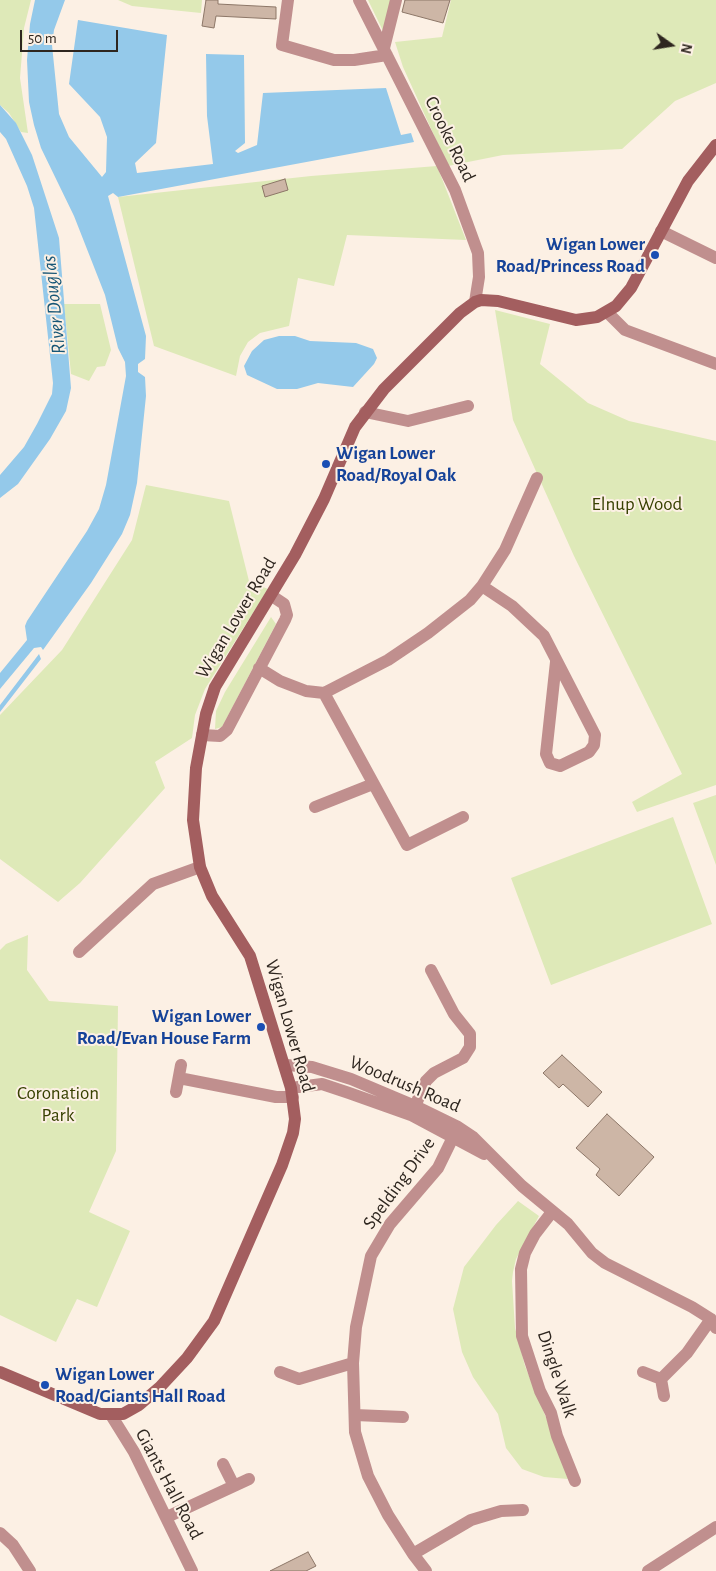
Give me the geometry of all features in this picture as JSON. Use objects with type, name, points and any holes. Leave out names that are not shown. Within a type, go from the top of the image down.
[{"type":"main road","points":[[475,302],[481,300],[498,301],[576,320],[587,320],[607,312],[616,306],[631,288],[688,181],[716,145]]},
{"type":"main road","name":"Wigan Lower Road","points":[[111,1415],[130,1411],[160,1387],[187,1358],[214,1321],[273,1190],[293,1133],[292,1092],[286,1065],[250,956],[212,896],[200,867],[193,820],[196,768],[202,735],[215,687],[272,596],[315,517],[355,427],[365,412],[384,390],[467,306],[475,302]]},
{"type":"main road","points":[[0,1372],[81,1408],[111,1415]]},
{"type":"street","points":[[288,0],[282,45],[334,60],[354,60],[386,52],[396,0]]},
{"type":"street","name":"Crooke Road","points":[[359,0],[455,190],[478,253],[479,277],[475,302]]},
{"type":"street","points":[[661,231],[716,258]]},
{"type":"street","points":[[607,312],[625,330],[716,364]]},
{"type":"street","points":[[365,412],[408,421],[468,406]]},
{"type":"street","points":[[259,668],[280,681],[306,691],[324,694],[396,655],[470,600],[482,586],[505,550],[537,478]]},
{"type":"street","points":[[482,586],[512,606],[544,636],[595,740],[590,752],[560,766],[550,763],[546,754],[556,662]]},
{"type":"street","points":[[202,735],[215,737],[224,733],[287,615],[284,604],[272,596]]},
{"type":"street","points":[[324,694],[407,845],[463,817]]},
{"type":"street","points":[[315,807],[373,784]]},
{"type":"street","points":[[87,951],[153,884],[200,867]]},
{"type":"street","points":[[413,1111],[426,1081],[434,1073],[463,1058],[470,1047],[470,1034],[454,1014],[444,982],[431,970]]},
{"type":"street","name":"Woodrush Road","points":[[286,1065],[312,1067],[344,1076],[456,1132],[473,1137],[497,1162],[552,1212]]},
{"type":"street","name":"Woodrush Road","points":[[176,1092],[180,1071],[276,1098],[322,1084],[413,1111]]},
{"type":"street","name":"Spelding Drive","points":[[426,1571],[413,1554],[368,1476],[355,1432],[353,1363],[356,1327],[371,1256],[390,1224],[438,1168],[456,1132]]},
{"type":"street","points":[[552,1212],[568,1224],[592,1253],[605,1263],[692,1307],[714,1323],[661,1379]]},
{"type":"street","name":"Dingle Walk","points":[[552,1212],[535,1234],[525,1253],[521,1269],[522,1336],[528,1358],[572,1461],[575,1481]]},
{"type":"street","points":[[280,1372],[299,1379],[353,1363]]},
{"type":"street","points":[[643,1372],[661,1379]]},
{"type":"street","points":[[661,1379],[664,1396]]},
{"type":"street","name":"Giants Hall Road","points":[[111,1415],[134,1452],[192,1571]]},
{"type":"street","points":[[355,1415],[403,1417]]},
{"type":"street","points":[[223,1464],[234,1486]]},
{"type":"street","points":[[167,1517],[249,1479]]},
{"type":"street","points":[[413,1554],[471,1520],[501,1511],[523,1510]]},
{"type":"street","points":[[648,1571],[716,1527]]},
{"type":"street","points":[[0,1533],[12,1545],[30,1571]]},
{"type":"green space","points":[[0,0],[31,0],[24,28],[20,78],[28,133],[21,132],[9,113],[0,105]]},
{"type":"green space","points":[[118,0],[202,0],[201,13],[132,6]]},
{"type":"green space","points":[[368,0],[392,0],[384,33]]},
{"type":"green space","points":[[451,0],[716,0],[716,83],[675,101],[622,149],[503,155],[448,166],[403,67],[395,42],[442,37]]},
{"type":"green space","points":[[437,166],[466,240],[347,235],[334,286],[298,278],[289,326],[260,333],[248,342],[240,356],[236,376],[154,346],[118,197],[311,176]]},
{"type":"green space","points":[[64,304],[100,304],[111,350],[105,366],[97,367],[89,381],[71,374]]},
{"type":"green space","name":"Elnup Wood","points":[[495,310],[550,324],[540,364],[588,403],[629,421],[716,441],[716,785],[637,812],[632,802],[682,774],[574,556],[513,420]]},
{"type":"green space","points":[[146,485],[229,501],[249,581],[268,589],[205,689],[195,715],[192,738],[155,762],[165,788],[80,883],[58,902],[0,859],[0,715],[62,650],[132,540]]},
{"type":"green space","points":[[271,617],[276,624],[222,727],[215,729],[216,711],[225,692]]},
{"type":"green space","points":[[716,795],[716,865],[693,803]]},
{"type":"green space","points":[[673,817],[712,924],[551,985],[511,878]]},
{"type":"green space","name":"Coronation Park","points":[[28,935],[27,970],[49,1001],[118,1006],[116,1151],[89,1212],[130,1231],[97,1307],[77,1299],[56,1342],[0,1315],[0,950],[6,944]]},
{"type":"green space","points":[[518,1201],[539,1216],[516,1259],[513,1272],[515,1328],[525,1366],[568,1479],[544,1477],[522,1469],[506,1448],[498,1414],[473,1377],[462,1352],[453,1309],[464,1267],[496,1225]]},
{"type":"water","points":[[35,0],[65,0],[54,30],[52,45],[59,114],[69,137],[102,177],[106,172],[107,137],[100,117],[69,84],[78,20],[167,35],[156,143],[135,163],[137,173],[213,164],[207,116],[206,54],[244,55],[245,143],[235,151],[238,153],[257,145],[263,93],[386,88],[401,135],[411,133],[414,142],[118,197],[113,193],[108,196],[146,336],[145,359],[138,364],[138,372],[145,377],[146,396],[137,483],[130,515],[122,534],[91,583],[43,650],[41,647],[34,648],[0,689],[0,673],[27,640],[25,626],[27,621],[87,531],[99,509],[106,485],[126,376],[125,362],[118,348],[105,295],[74,216],[41,148],[34,125],[29,102],[27,60],[30,24]]},
{"type":"water","name":"River Douglas","points":[[0,105],[16,123],[32,155],[59,238],[71,388],[66,411],[50,439],[18,484],[0,498],[0,475],[24,447],[52,394],[53,383],[34,208],[27,186],[6,139],[0,132]]},
{"type":"water","points":[[279,336],[295,336],[310,341],[356,343],[373,349],[377,358],[374,364],[353,387],[318,383],[297,389],[277,389],[247,375],[244,366],[252,351],[264,340]]},
{"type":"water","points":[[39,654],[41,659],[0,712],[0,705]]},
{"type":"building","points":[[206,0],[218,0],[218,4],[276,7],[276,19],[216,16],[214,28],[202,26]]},
{"type":"building","points":[[405,0],[450,0],[443,23],[402,12]]},
{"type":"building","points":[[285,179],[288,190],[265,197],[262,186]]},
{"type":"building","points":[[562,1055],[602,1092],[588,1107],[563,1084],[559,1088],[543,1073]]},
{"type":"building","points":[[607,1114],[654,1157],[619,1196],[596,1175],[600,1169],[576,1148]]},
{"type":"building","points":[[308,1552],[316,1566],[306,1571],[270,1571]]},
{"type":"place","name":"Wigan Lower Road/Princess Road","points":[[655,255]]},
{"type":"place","name":"Wigan Lower Road/Royal Oak","points":[[326,464]]},
{"type":"place","name":"Wigan Lower Road/Evan House Farm","points":[[261,1027]]},
{"type":"place","name":"Wigan Lower Road/Giants Hall Road","points":[[45,1385]]}]
